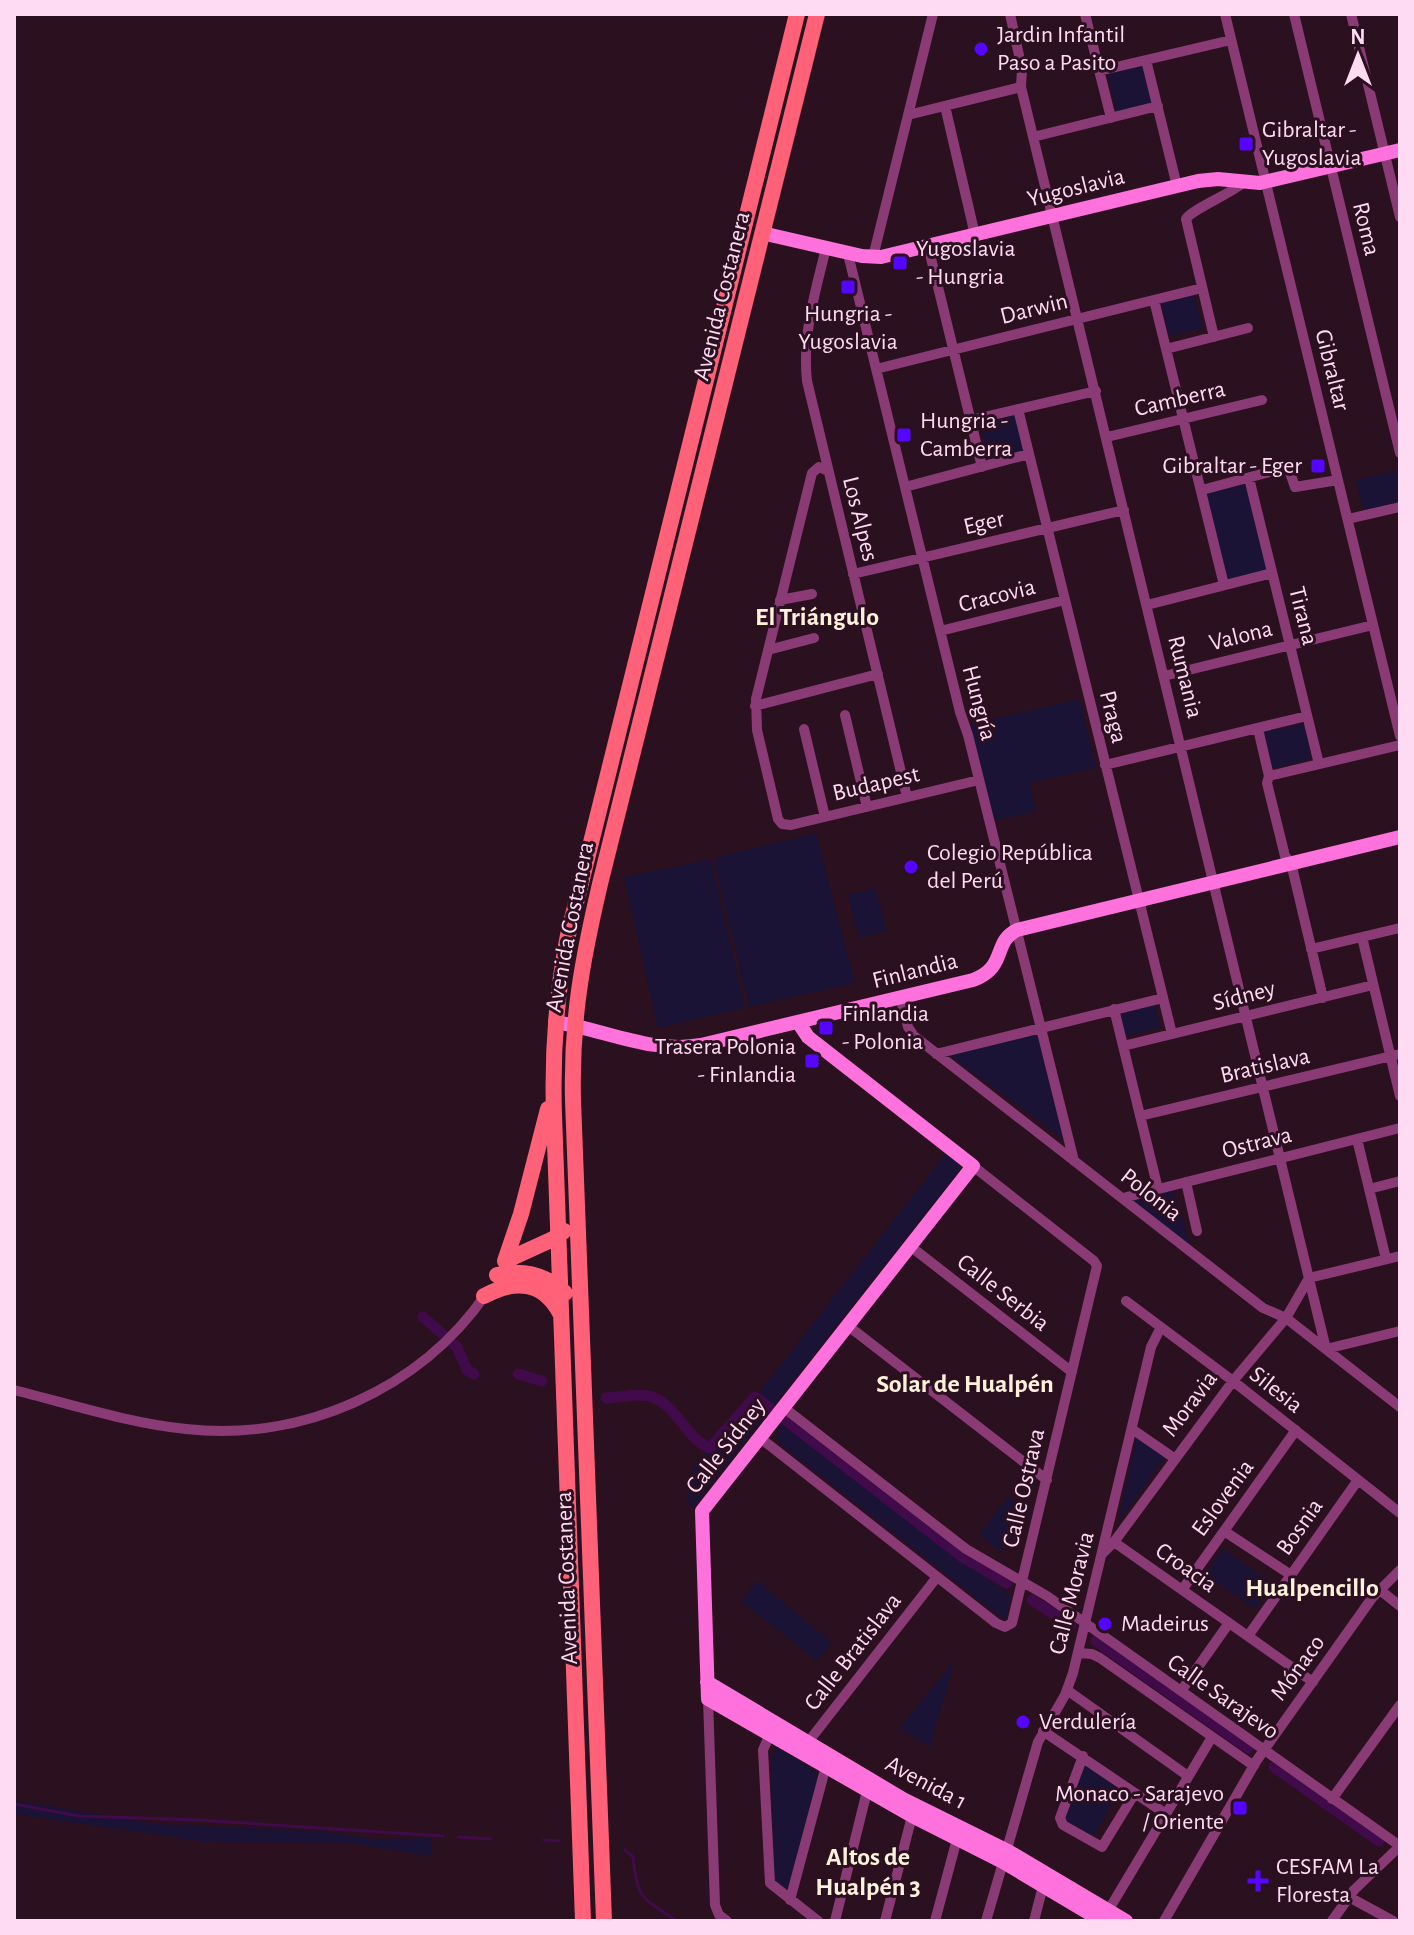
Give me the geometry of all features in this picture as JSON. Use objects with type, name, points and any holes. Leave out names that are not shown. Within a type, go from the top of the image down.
[{"type":"main road","name":"Avenida Costanera","points":[[583,1921],[560,1289],[551,1240],[555,1022],[571,922],[797,14]]},
{"type":"main road","name":"Avenida Costanera","points":[[604,1921],[572,1072],[574,1025],[580,976],[600,884],[817,14]]},
{"type":"main road","points":[[501,1268],[521,1214],[553,1089]]},
{"type":"main road","points":[[501,1268],[551,1240],[569,1225],[577,1208]]},
{"type":"main road","points":[[521,1214],[525,1231],[535,1240],[551,1240]]},
{"type":"main road","points":[[501,1268],[532,1274],[560,1289],[581,1318]]},
{"type":"main road","points":[[484,1296],[512,1285],[531,1286],[548,1296],[561,1316]]},
{"type":"street","points":[[873,257],[933,14]]},
{"type":"street","name":"Rumania","points":[[1012,14],[1022,69],[1021,87],[1326,1349]]},
{"type":"street","points":[[1085,14],[1111,118]]},
{"type":"street","name":"Gibraltar","points":[[1225,14],[1400,736]]},
{"type":"street","name":"Roma","points":[[1294,14],[1400,453]]},
{"type":"street","points":[[1351,14],[1400,217]]},
{"type":"street","points":[[1099,71],[1231,40]]},
{"type":"street","points":[[1146,60],[1177,186]]},
{"type":"street","points":[[908,115],[1021,87]]},
{"type":"street","points":[[945,106],[975,235]]},
{"type":"street","points":[[1033,137],[1158,106]]},
{"type":"street","name":"Yugoslavia","points":[[762,233],[873,257],[1208,179],[1266,182],[1400,150]]},
{"type":"street","points":[[1214,337],[1186,222],[1190,213],[1222,198],[1243,183]]},
{"type":"street","points":[[928,246],[982,467]]},
{"type":"street","name":"Los Alpes","points":[[826,248],[811,308],[804,354],[807,381],[907,797]]},
{"type":"street","name":"Hungría","points":[[848,254],[1074,1161]]},
{"type":"street","name":"Darwin","points":[[876,369],[1202,288]]},
{"type":"street","points":[[1154,300],[1224,585]]},
{"type":"street","points":[[1166,349],[1248,328]]},
{"type":"street","points":[[971,420],[1096,391]]},
{"type":"street","name":"Camberra","points":[[1107,437],[1262,400]]},
{"type":"street","name":"Praga","points":[[1018,409],[1172,1034]]},
{"type":"street","points":[[905,487],[1029,454]]},
{"type":"street","points":[[828,471],[819,467],[812,473],[755,706],[878,674]]},
{"type":"street","points":[[1202,490],[1284,468],[1289,470],[1295,487],[1338,480]]},
{"type":"street","name":"Tirana","points":[[1249,478],[1319,764]]},
{"type":"street","points":[[1348,519],[1400,507]]},
{"type":"street","name":"Eger","points":[[853,574],[1124,510]]},
{"type":"street","points":[[1147,605],[1272,573]]},
{"type":"street","points":[[780,600],[812,594]]},
{"type":"street","name":"Cracovia","points":[[940,631],[1065,600]]},
{"type":"street","name":"Valona","points":[[1164,676],[1373,625]]},
{"type":"street","points":[[768,650],[814,638]]},
{"type":"street","name":"Budapest","points":[[755,706],[760,744],[777,816],[782,824],[791,825],[979,780]]},
{"type":"street","points":[[845,715],[867,807]]},
{"type":"street","points":[[1105,765],[1307,716]]},
{"type":"street","points":[[804,729],[825,817]]},
{"type":"street","points":[[1258,729],[1269,776],[1267,783],[1285,856],[1291,863],[1323,998]]},
{"type":"street","points":[[1269,776],[1400,745]]},
{"type":"street","points":[[1017,930],[1400,837]]},
{"type":"street","points":[[1311,949],[1400,928]]},
{"type":"street","name":"Finlandia","points":[[555,1022],[660,1046],[682,1048],[985,975],[997,961],[1005,939],[1017,930]]},
{"type":"street","points":[[1362,937],[1395,1056],[1400,1096]]},
{"type":"street","name":"Sídney","points":[[1123,1046],[1373,985]]},
{"type":"street","name":"Polonia","points":[[900,997],[909,1031],[936,1054],[1263,1308],[1286,1318],[1400,1407]]},
{"type":"street","points":[[936,1054],[1163,998]]},
{"type":"street","points":[[1114,1009],[1158,1189]]},
{"type":"street","points":[[798,1022],[814,1042],[973,1166]]},
{"type":"street","name":"Bratislava","points":[[1140,1116],[1395,1056]]},
{"type":"street","name":"Ostrava","points":[[1123,1198],[1400,1128]]},
{"type":"street","points":[[1357,1139],[1386,1259]]},
{"type":"street","name":"Calle Sídney","points":[[727,1921],[717,1912],[701,1515],[973,1166]]},
{"type":"street","name":"Calle Ostrava","points":[[973,1166],[1096,1264],[1023,1581]]},
{"type":"street","points":[[1369,1189],[1400,1181]]},
{"type":"street","points":[[1186,1182],[1197,1231]]},
{"type":"street","name":"Calle Serbia","points":[[910,1246],[1072,1372]]},
{"type":"street","points":[[1309,1278],[1400,1256]]},
{"type":"street","points":[[14,1390],[183,1429],[234,1431],[290,1424],[332,1412],[388,1385],[437,1349],[465,1321],[501,1268]]},
{"type":"street","name":"Moravia","points":[[1103,1553],[1233,1381],[1286,1318],[1309,1278]]},
{"type":"street","name":"Silesia","points":[[1126,1301],[1400,1513]]},
{"type":"street","points":[[847,1325],[1047,1480]]},
{"type":"street","name":"Calle Moravia","points":[[986,1921],[1036,1747],[1067,1690],[1078,1653],[1151,1347],[1161,1327]]},
{"type":"street","points":[[1326,1349],[1400,1331]]},
{"type":"street","name":"Calle Sarajevo","points":[[783,1407],[966,1549],[1023,1581],[1086,1624],[1400,1846]]},
{"type":"street","points":[[1132,1429],[1174,1458]]},
{"type":"street","name":"Eslovenia","points":[[1182,1590],[1296,1430]]},
{"type":"street","points":[[759,1437],[1005,1627],[1013,1620],[1023,1581]]},
{"type":"street","name":"Bosnia","points":[[1248,1636],[1358,1480]]},
{"type":"street","points":[[1224,1531],[1291,1575]]},
{"type":"street","name":"Croacia","points":[[1114,1542],[1313,1682]]},
{"type":"street","name":"Mónaco","points":[[1164,1921],[1264,1750],[1380,1590],[1400,1570]]},
{"type":"street","name":"Calle Bratislava","points":[[805,1747],[937,1577]]},
{"type":"street","points":[[1380,1590],[1400,1606]]},
{"type":"street","points":[[1181,1691],[1229,1623]]},
{"type":"street","points":[[1078,1653],[1100,1658],[1254,1766]]},
{"type":"street","name":"Avenida 1","points":[[707,1682],[805,1747],[1006,1857],[1105,1916]]},
{"type":"street","points":[[1067,1690],[1188,1776]]},
{"type":"street","name":"Avenida 1","points":[[708,1699],[770,1734],[805,1747],[826,1766],[912,1816],[957,1839],[1006,1857],[1083,1916],[1105,1916],[1126,1921]]},
{"type":"street","points":[[1332,1799],[1400,1705]]},
{"type":"street","points":[[1043,1731],[1166,1814]]},
{"type":"street","points":[[770,1734],[763,1750],[770,1881],[772,1887],[818,1921]]},
{"type":"street","points":[[1105,1916],[1212,1737]]},
{"type":"street","points":[[1083,1756],[1060,1818],[1063,1825],[1102,1847],[1135,1793]]},
{"type":"street","points":[[790,1900],[826,1766]]},
{"type":"street","points":[[835,1921],[867,1791]]},
{"type":"street","points":[[885,1921],[912,1816]]},
{"type":"street","points":[[935,1921],[957,1839]]},
{"type":"street","points":[[1332,1921],[1349,1897],[1400,1846]]},
{"type":"street","points":[[1034,1921],[1043,1886]]},
{"type":"street","points":[[1349,1897],[1393,1921]]},
{"type":"shaded area","points":[[1144,64],[1153,104],[1117,113],[1107,72]]},
{"type":"shaded area","points":[[1194,294],[1203,328],[1169,336],[1161,302]]},
{"type":"shaded area","points":[[1015,411],[1025,451],[989,460],[979,419]]},
{"type":"shaded area","points":[[1397,470],[1400,504],[1364,513],[1356,480]]},
{"type":"shaded area","points":[[1247,483],[1268,571],[1227,580],[1206,493]]},
{"type":"shaded area","points":[[1080,699],[1096,768],[1030,783],[1036,811],[992,821],[970,724]]},
{"type":"shaded area","points":[[1304,724],[1311,759],[1272,768],[1264,732]]},
{"type":"shaded area","points":[[816,833],[855,983],[749,1007],[714,858]]},
{"type":"shaded area","points":[[711,859],[745,1008],[658,1028],[624,877]]},
{"type":"shaded area","points":[[875,888],[887,931],[859,938],[848,895]]},
{"type":"shaded area","points":[[1156,1005],[1160,1028],[1125,1036],[1119,1014]]},
{"type":"shaded area","points":[[1037,1033],[1063,1139],[948,1054]]},
{"type":"shaded area","points":[[946,1153],[959,1164],[959,1171],[693,1507],[688,1503],[688,1495],[695,1464],[714,1450]]},
{"type":"shaded area","points":[[1171,1183],[1191,1247],[1124,1194]]},
{"type":"shaded area","points":[[780,1423],[957,1559],[1011,1595],[1007,1617],[1002,1618],[784,1447],[776,1437]]},
{"type":"shaded area","points":[[1137,1436],[1165,1457],[1118,1523]]},
{"type":"shaded area","points":[[1008,1496],[1030,1513],[1001,1552],[979,1535]]},
{"type":"shaded area","points":[[1223,1549],[1273,1584],[1255,1609],[1205,1574]]},
{"type":"shaded area","points":[[757,1581],[832,1642],[817,1661],[741,1601]]},
{"type":"shaded area","points":[[955,1660],[930,1747],[899,1728]]},
{"type":"shaded area","points":[[776,1747],[820,1774],[789,1889],[774,1881],[771,1760]]},
{"type":"shaded area","points":[[1082,1763],[1117,1787],[1118,1794],[1093,1837],[1065,1823],[1063,1818]]},
{"type":"shaded area","points":[[14,1800],[156,1824],[318,1831],[374,1839],[430,1838],[432,1856],[349,1843],[207,1842],[14,1814]]},
{"type":"waterway","points":[[423,1317],[457,1347],[467,1370],[474,1374]]},
{"type":"waterway","points":[[518,1374],[542,1381]]},
{"type":"waterway","points":[[606,1398],[641,1395],[661,1401],[694,1437],[710,1448],[755,1397],[771,1409]]},
{"type":"waterway","points":[[788,1422],[961,1556],[1007,1583]]},
{"type":"waterway","points":[[1032,1600],[1071,1625]]},
{"type":"waterway","points":[[1096,1641],[1248,1748]]},
{"type":"waterway","points":[[1274,1767],[1379,1841]]},
{"type":"waterway","points":[[14,1804],[79,1816],[198,1820],[443,1836]]},
{"type":"waterway","points":[[458,1837],[491,1839]]},
{"type":"waterway","points":[[544,1840],[559,1841]]},
{"type":"waterway","points":[[625,1850],[633,1857],[637,1882],[644,1896],[677,1921]]},
{"type":"place","name":"Jardin Infantil Paso a Pasito","points":[[981,49]]},
{"type":"place","name":"Gibraltar - Yugoslavia","points":[[1246,144]]},
{"type":"place","name":"Yugoslavia - Hungria","points":[[900,263]]},
{"type":"place","name":"Hungria - Yugoslavia","points":[[848,287]]},
{"type":"place","name":"Hungria - Camberra","points":[[904,435]]},
{"type":"place","name":"Gibraltar - Eger","points":[[1318,466]]},
{"type":"place","name":"Colegio República del Perú","points":[[911,867]]},
{"type":"place","name":"Finlandia - Polonia","points":[[826,1028]]},
{"type":"place","name":"Trasera Polonia - Finlandia","points":[[812,1061]]},
{"type":"place","name":"Madeirus","points":[[1105,1624]]},
{"type":"place","name":"Verdulería","points":[[1023,1722]]},
{"type":"place","name":"Monaco - Sarajevo / Oriente","points":[[1240,1808]]},
{"type":"place","name":"CESFAM La Floresta","points":[[1258,1881]]},
{"type":"district","name":"El Triángulo","points":[[817,617]]},
{"type":"district","name":"Solar de Hualpén","points":[[965,1384]]},
{"type":"district","name":"Hualpencillo","points":[[1312,1588]]},
{"type":"district","name":"Altos de Hualpén 3","points":[[868,1872]]}]
